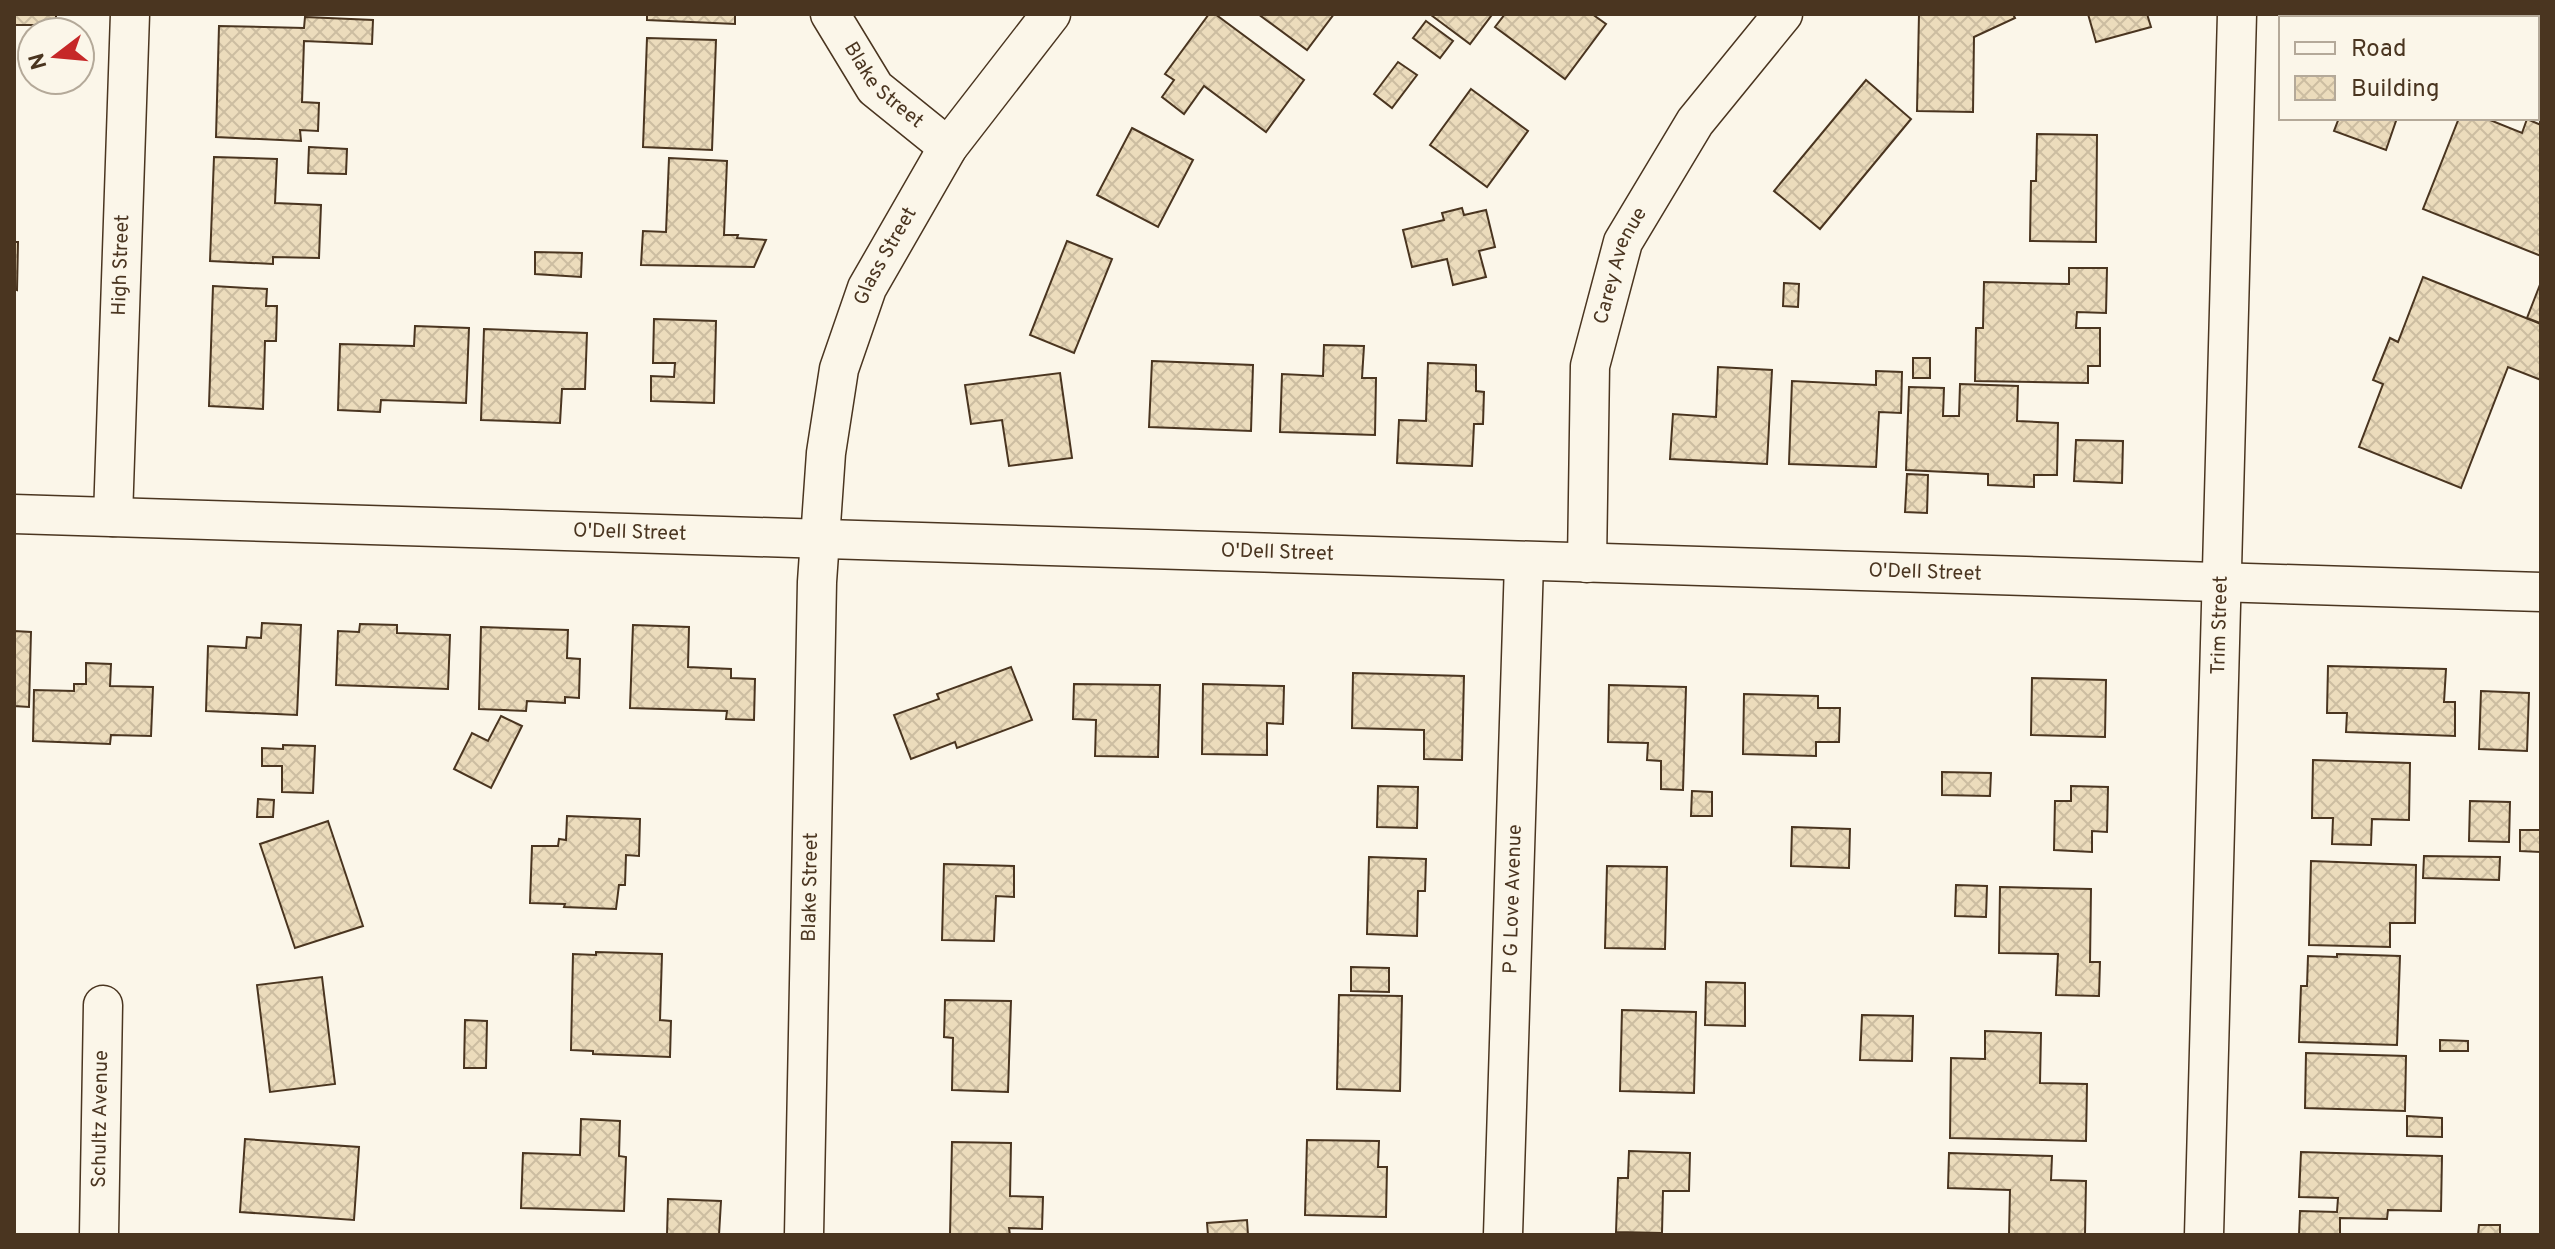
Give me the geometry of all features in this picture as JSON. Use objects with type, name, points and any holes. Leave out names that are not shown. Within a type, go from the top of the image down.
[{"type":"street","name":"High Street","points":[[113,517],[130,14]]},
{"type":"street","name":"Blake Street","points":[[830,14],[875,88],[948,147]]},
{"type":"street","name":"Glass Street","points":[[820,540],[826,453],[839,369],[867,288],[948,147],[1051,14]]},
{"type":"street","name":"Carey Avenue","points":[[1587,563],[1590,366],[1623,242],[1695,122],[1783,14]]},
{"type":"street","name":"Trim Street","points":[[2204,1235],[2237,14]]},
{"type":"street","name":"O'Dell Street","points":[[14,514],[2541,592]]},
{"type":"street","name":"Blake Street","points":[[804,1235],[820,540]]},
{"type":"street","name":"P G Love Avenue","points":[[1503,1235],[1524,562]]},
{"type":"street","name":"Schultz Avenue","points":[[99,1235],[103,1005]]},
{"type":"building","points":[[14,14],[56,14],[16,16],[14,25]]},
{"type":"building","points":[[647,14],[735,14],[735,24],[647,20]]},
{"type":"building","points":[[1209,14],[1215,14],[1304,80],[1266,132],[1204,86],[1184,114],[1162,97],[1174,80],[1165,74]]},
{"type":"building","points":[[1258,14],[1334,14],[1307,50]]},
{"type":"building","points":[[1505,14],[1592,14],[1606,24],[1565,79],[1495,27]]},
{"type":"building","points":[[1919,14],[2013,14],[2015,18],[1974,37],[1973,112],[1917,111]]},
{"type":"building","points":[[2088,14],[2147,14],[2151,27],[2096,42]]},
{"type":"building","points":[[2347,14],[2400,14],[2400,16]]},
{"type":"building","points":[[2541,14],[2541,50],[2539,16],[2515,16]]},
{"type":"building","points":[[1431,15],[1491,16],[1470,44]]},
{"type":"building","points":[[305,17],[373,20],[372,44],[304,41],[302,102],[319,103],[318,131],[300,130],[301,141],[216,137],[219,26],[304,28]]},
{"type":"building","points":[[1426,21],[1453,41],[1440,58],[1413,38]]},
{"type":"building","points":[[647,38],[716,40],[712,150],[643,147]]},
{"type":"building","points":[[1398,62],[1417,75],[1392,108],[1374,94]]},
{"type":"building","points":[[1866,80],[1911,119],[1820,229],[1774,191]]},
{"type":"building","points":[[1471,89],[1528,131],[1487,187],[1430,145]]},
{"type":"building","points":[[2338,120],[2396,120],[2386,150],[2334,131]]},
{"type":"building","points":[[2458,120],[2490,120],[2522,133],[2527,120],[2541,125],[2541,256],[2423,209]]},
{"type":"building","points":[[1132,128],[1193,160],[1158,227],[1097,195]]},
{"type":"building","points":[[2037,134],[2097,135],[2096,242],[2030,241],[2031,181],[2036,181]]},
{"type":"building","points":[[309,147],[347,149],[346,174],[308,173]]},
{"type":"building","points":[[214,157],[277,159],[275,203],[321,205],[319,258],[273,257],[273,264],[210,261]]},
{"type":"building","points":[[669,158],[727,161],[724,235],[766,240],[754,267],[641,265],[643,231],[666,232]]},
{"type":"building","points":[[1462,208],[1464,215],[1486,210],[1495,247],[1479,251],[1486,277],[1453,285],[1447,259],[1412,267],[1403,230],[1444,220],[1442,213]]},
{"type":"building","points":[[1067,241],[1112,259],[1074,353],[1030,335]]},
{"type":"building","points":[[14,242],[18,242],[17,290],[14,289]]},
{"type":"building","points":[[535,252],[582,253],[581,277],[535,274]]},
{"type":"building","points":[[2069,268],[2107,268],[2106,313],[2077,312],[2076,328],[2100,328],[2100,366],[2088,366],[2088,383],[1975,381],[1976,328],[1983,328],[1984,282],[2069,284]]},
{"type":"building","points":[[2423,277],[2541,324],[2541,380],[2508,367],[2461,488],[2359,447],[2383,384],[2373,380],[2390,338],[2398,342]]},
{"type":"building","points":[[2541,282],[2541,320],[2540,323],[2527,318]]},
{"type":"building","points":[[1784,283],[1799,284],[1798,307],[1783,306]]},
{"type":"building","points":[[213,286],[267,289],[266,306],[277,306],[276,341],[265,341],[263,409],[209,406]]},
{"type":"building","points":[[654,319],[716,321],[714,403],[651,401],[651,376],[674,377],[675,363],[653,363]]},
{"type":"building","points":[[415,326],[469,328],[466,403],[381,400],[380,412],[338,410],[340,344],[414,346]]},
{"type":"building","points":[[484,329],[587,333],[585,389],[562,389],[560,423],[481,420]]},
{"type":"building","points":[[1324,345],[1364,346],[1362,378],[1376,378],[1375,435],[1280,432],[1282,374],[1323,376]]},
{"type":"building","points":[[1913,358],[1930,358],[1930,378],[1913,378]]},
{"type":"building","points":[[1152,361],[1253,365],[1251,431],[1149,427]]},
{"type":"building","points":[[1428,363],[1476,365],[1476,391],[1484,392],[1483,424],[1474,424],[1472,466],[1397,463],[1399,420],[1426,421]]},
{"type":"building","points":[[1718,367],[1772,370],[1767,464],[1670,459],[1673,414],[1716,417]]},
{"type":"building","points":[[1876,371],[1902,372],[1901,413],[1879,412],[1876,467],[1789,464],[1792,381],[1876,385]]},
{"type":"building","points":[[1060,373],[1072,458],[1009,466],[1002,420],[971,424],[965,385]]},
{"type":"building","points":[[1960,384],[2018,386],[2017,421],[2058,423],[2057,475],[2034,475],[2034,487],[1988,485],[1988,474],[1906,470],[1909,387],[1944,388],[1943,416],[1959,416]]},
{"type":"building","points":[[2076,440],[2123,441],[2122,483],[2074,481]]},
{"type":"building","points":[[1907,474],[1928,475],[1927,513],[1905,512]]},
{"type":"building","points":[[262,623],[301,625],[297,715],[206,711],[208,646],[246,648],[247,637],[261,638]]},
{"type":"building","points":[[360,624],[397,625],[397,633],[450,635],[448,689],[336,685],[338,631],[359,632]]},
{"type":"building","points":[[633,625],[689,627],[688,667],[731,669],[731,678],[755,679],[754,720],[726,719],[727,711],[630,708]]},
{"type":"building","points":[[481,627],[568,630],[567,658],[580,659],[579,698],[565,697],[565,703],[527,701],[526,711],[479,709]]},
{"type":"building","points":[[14,631],[31,632],[29,707],[14,706]]},
{"type":"building","points":[[86,663],[111,664],[110,686],[153,687],[151,736],[111,735],[110,744],[33,741],[34,690],[74,691],[74,684],[86,684]]},
{"type":"building","points":[[2328,666],[2446,669],[2444,702],[2455,702],[2455,736],[2346,732],[2347,713],[2327,713]]},
{"type":"building","points":[[1011,667],[1032,720],[957,748],[955,742],[911,759],[894,715],[939,699],[937,694]]},
{"type":"building","points":[[1353,673],[1464,676],[1462,760],[1424,759],[1424,730],[1352,728]]},
{"type":"building","points":[[2032,678],[2106,680],[2105,737],[2031,735]]},
{"type":"building","points":[[1074,684],[1160,685],[1158,757],[1095,756],[1096,720],[1073,719]]},
{"type":"building","points":[[1203,684],[1284,686],[1283,724],[1267,723],[1267,755],[1202,754]]},
{"type":"building","points":[[1609,685],[1686,687],[1683,790],[1661,789],[1661,761],[1647,760],[1648,743],[1608,742]]},
{"type":"building","points":[[2481,691],[2529,693],[2527,751],[2479,749]]},
{"type":"building","points":[[1744,694],[1818,696],[1818,708],[1840,708],[1839,742],[1816,742],[1816,756],[1743,754]]},
{"type":"building","points":[[501,716],[522,726],[491,788],[454,769],[472,733],[488,741]]},
{"type":"building","points":[[283,745],[315,746],[313,793],[282,792],[282,766],[262,766],[262,748],[283,749]]},
{"type":"building","points":[[2313,760],[2410,763],[2409,820],[2372,819],[2371,845],[2332,844],[2333,818],[2312,818]]},
{"type":"building","points":[[1942,772],[1991,773],[1990,796],[1942,795]]},
{"type":"building","points":[[1378,786],[1418,787],[1417,828],[1377,827]]},
{"type":"building","points":[[2071,786],[2108,787],[2107,832],[2092,831],[2092,852],[2054,850],[2055,801],[2071,801]]},
{"type":"building","points":[[1692,791],[1712,792],[1712,816],[1691,816]]},
{"type":"building","points":[[258,799],[274,800],[273,817],[257,817]]},
{"type":"building","points":[[2470,801],[2510,802],[2509,842],[2469,841]]},
{"type":"building","points":[[567,816],[640,819],[639,856],[626,855],[625,885],[619,885],[616,909],[530,903],[532,846],[558,846],[559,839],[566,840]]},
{"type":"building","points":[[328,821],[363,926],[295,948],[260,844]]},
{"type":"building","points":[[1792,827],[1850,829],[1849,868],[1791,866]]},
{"type":"building","points":[[2520,830],[2541,830],[2540,852],[2520,851]]},
{"type":"building","points":[[2424,856],[2500,857],[2499,880],[2423,878]]},
{"type":"building","points":[[1369,857],[1426,859],[1425,891],[1418,891],[1417,936],[1367,934]]},
{"type":"building","points":[[2311,861],[2416,865],[2415,923],[2390,923],[2390,947],[2309,945]]},
{"type":"building","points":[[944,864],[1014,866],[1014,897],[996,896],[994,941],[942,940]]},
{"type":"building","points":[[1607,866],[1667,867],[1665,949],[1605,948]]},
{"type":"building","points":[[1956,885],[1987,886],[1986,917],[1955,916]]},
{"type":"building","points":[[2000,887],[2091,889],[2090,962],[2100,962],[2099,996],[2056,995],[2058,954],[1999,953]]},
{"type":"building","points":[[596,952],[662,954],[660,1020],[671,1021],[670,1057],[593,1054],[593,1051],[571,1050],[573,954],[596,955]]},
{"type":"building","points":[[2337,954],[2400,956],[2397,1045],[2299,1042],[2301,986],[2307,986],[2308,956],[2337,957]]},
{"type":"building","points":[[1351,967],[1389,968],[1389,992],[1351,991]]},
{"type":"building","points":[[322,977],[335,1084],[270,1092],[257,985]]},
{"type":"building","points":[[1706,982],[1745,983],[1745,1026],[1705,1025]]},
{"type":"building","points":[[1339,995],[1402,996],[1400,1091],[1337,1089]]},
{"type":"building","points":[[945,1000],[1011,1001],[1008,1092],[952,1090],[953,1038],[944,1037]]},
{"type":"building","points":[[1622,1010],[1696,1012],[1694,1093],[1620,1091]]},
{"type":"building","points":[[1862,1015],[1913,1016],[1912,1061],[1860,1060]]},
{"type":"building","points":[[465,1020],[487,1021],[486,1068],[464,1068]]},
{"type":"building","points":[[1985,1031],[2041,1033],[2040,1083],[2087,1084],[2086,1141],[1950,1138],[1951,1058],[1985,1059]]},
{"type":"building","points":[[2440,1040],[2468,1041],[2468,1051],[2440,1051]]},
{"type":"building","points":[[2306,1053],[2406,1056],[2405,1111],[2305,1108]]},
{"type":"building","points":[[2407,1116],[2442,1118],[2442,1137],[2407,1136]]},
{"type":"building","points":[[581,1119],[620,1121],[619,1156],[626,1157],[624,1211],[521,1208],[523,1153],[580,1155]]},
{"type":"building","points":[[245,1139],[359,1147],[354,1220],[240,1212]]},
{"type":"building","points":[[1307,1140],[1379,1141],[1378,1167],[1387,1167],[1386,1217],[1305,1215]]},
{"type":"building","points":[[952,1142],[1011,1143],[1010,1196],[1043,1197],[1042,1229],[1009,1228],[1010,1235],[950,1235]]},
{"type":"building","points":[[1629,1151],[1690,1153],[1689,1191],[1663,1191],[1662,1233],[1616,1232],[1618,1178],[1628,1178]]},
{"type":"building","points":[[2301,1152],[2442,1156],[2441,1211],[2388,1210],[2387,1219],[2340,1218],[2340,1235],[2299,1235],[2300,1211],[2337,1212],[2338,1198],[2299,1197]]},
{"type":"building","points":[[1949,1153],[2052,1156],[2051,1180],[2086,1181],[2085,1235],[2009,1235],[2010,1190],[1948,1188]]},
{"type":"building","points":[[668,1199],[721,1201],[719,1235],[667,1235]]},
{"type":"building","points":[[1247,1220],[1248,1235],[1208,1235],[1207,1223]]},
{"type":"building","points":[[2479,1225],[2500,1225],[2500,1235],[2478,1235]]}]
